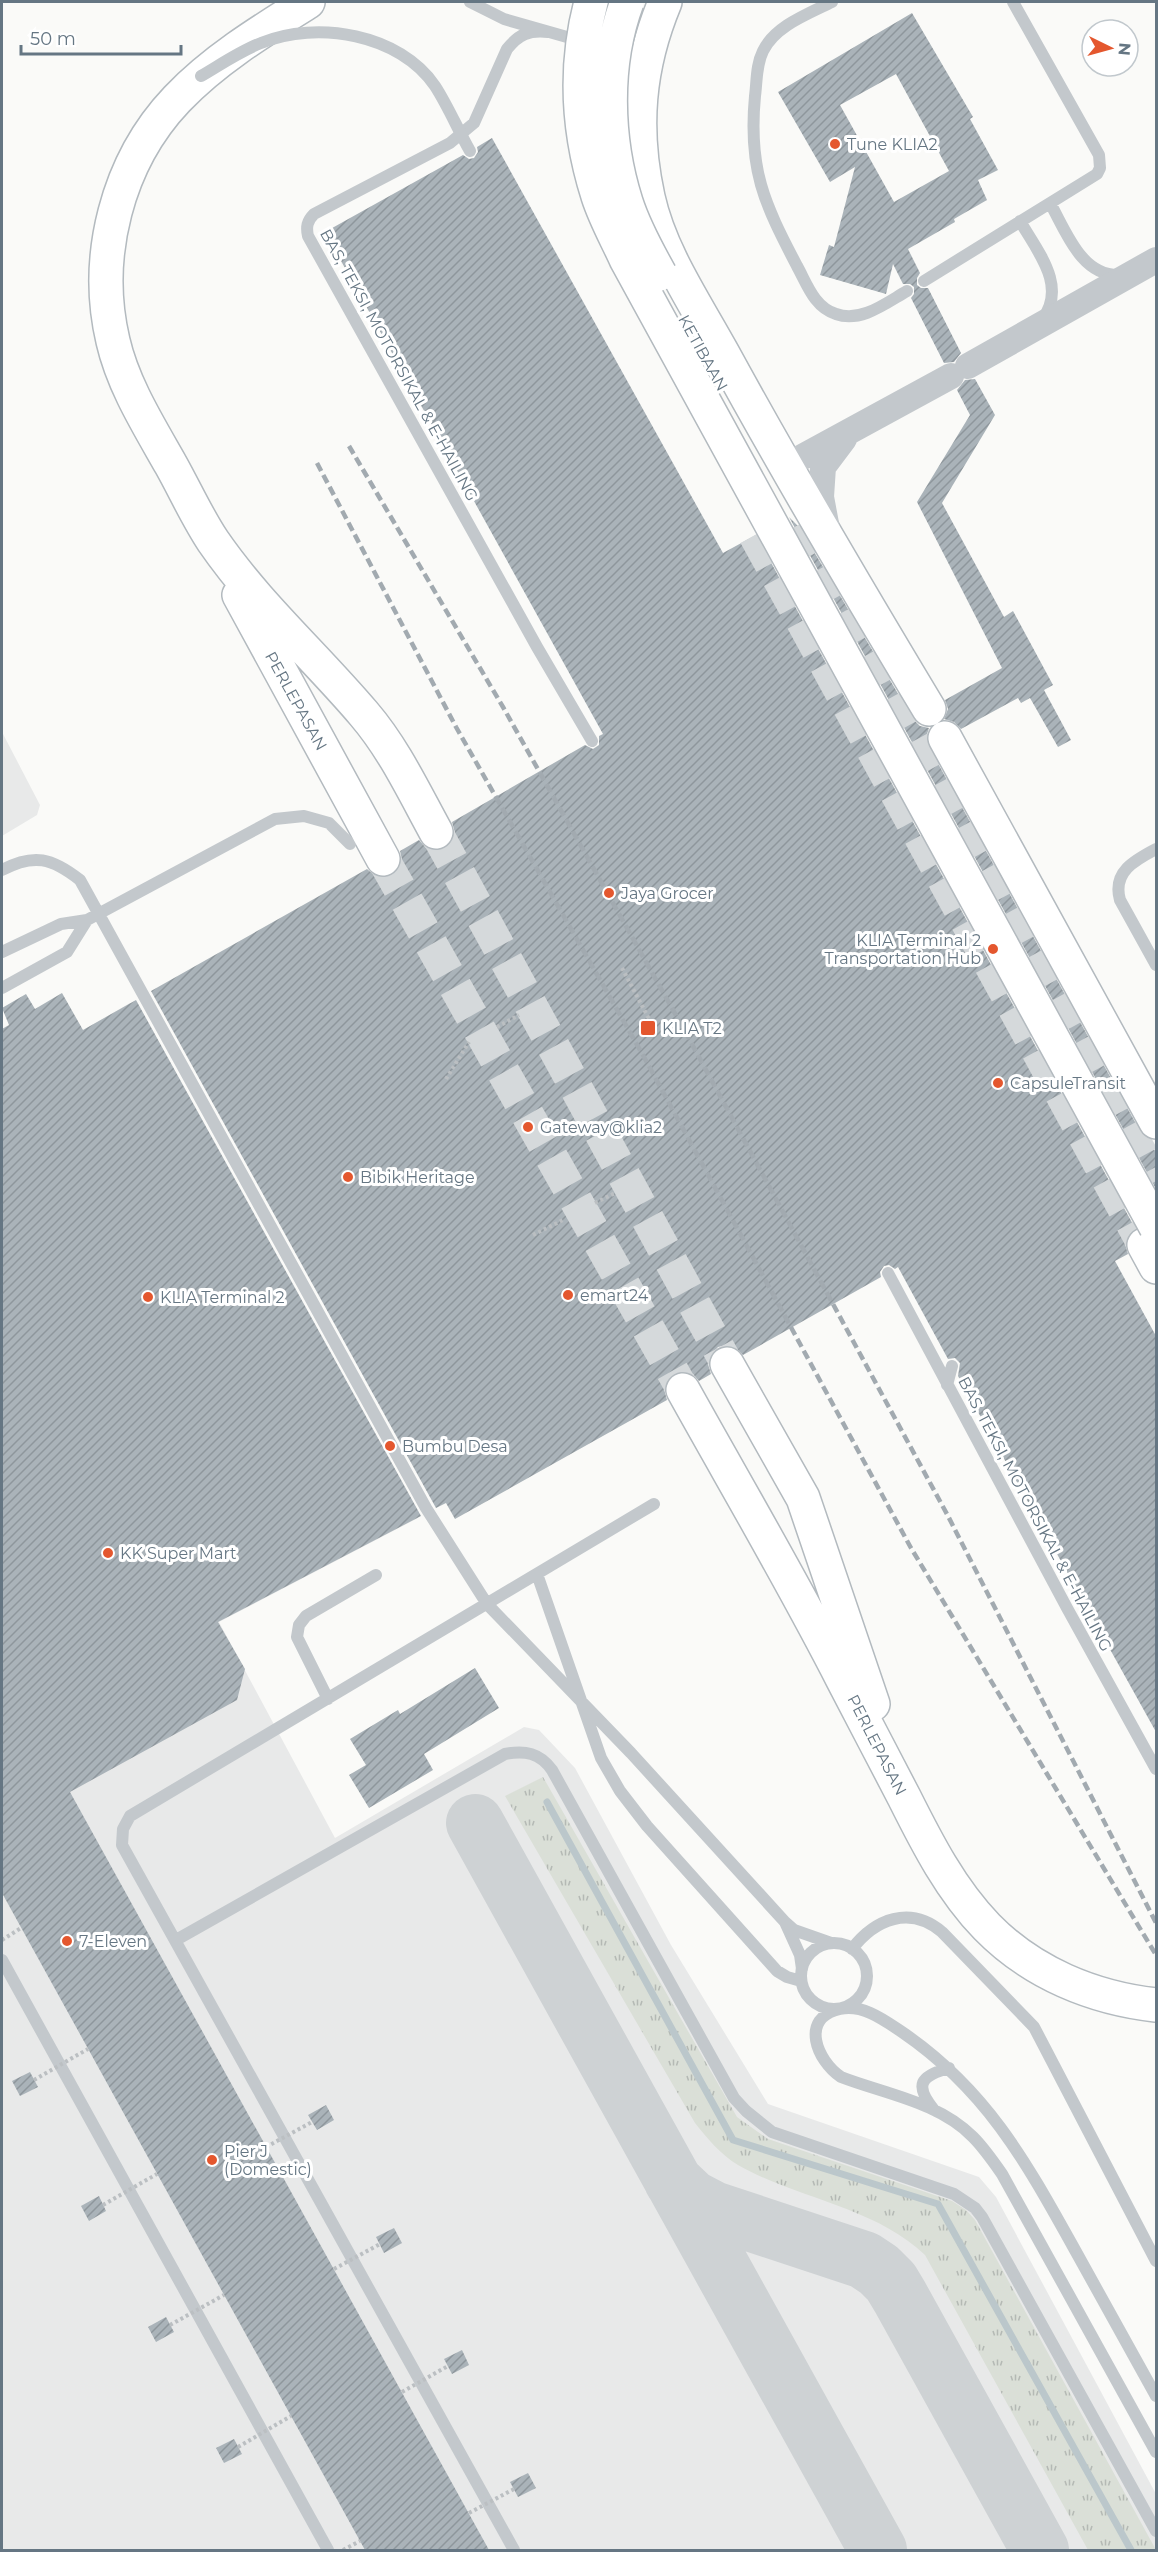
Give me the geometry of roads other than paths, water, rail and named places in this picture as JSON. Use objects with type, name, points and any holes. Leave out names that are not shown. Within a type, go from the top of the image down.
[{"type":"main road","points":[[308,2],[201,76],[176,100],[141,150],[126,180],[108,241],[105,279],[113,341],[135,399],[213,540],[281,624],[369,721],[394,757],[436,832]]},
{"type":"main road","points":[[591,2],[580,57],[579,94],[585,143],[598,197],[612,230],[1152,1246]]},
{"type":"main road","name":"KETIBAAN","points":[[627,2],[615,40],[611,83],[612,131],[619,176],[627,204],[645,248],[695,338],[799,513]]},
{"type":"main road","points":[[665,2],[634,54],[642,158],[648,198],[662,241],[784,467],[799,513],[832,550],[929,709]]},
{"type":"main road","points":[[695,338],[719,448],[732,487],[754,535]]},
{"type":"main road","name":"PERLEPASAN","points":[[213,540],[256,628],[383,860]]},
{"type":"main road","points":[[945,738],[1156,1122]]},
{"type":"main road","points":[[727,1364],[803,1498],[913,1815]]},
{"type":"main road","name":"PERLEPASAN","points":[[683,1390],[836,1666],[913,1815],[948,1877],[968,1905],[1012,1950],[1061,1980],[1117,1998],[1156,2005]]},
{"type":"street","points":[[784,467],[1156,260]]},
{"type":"street","points":[[832,550],[823,512],[821,482],[823,467],[850,431]]},
{"type":"lane","points":[[470,2],[504,19],[634,54]]},
{"type":"lane","points":[[832,2],[780,30],[770,39],[762,52],[758,65],[753,122],[756,168],[775,223],[817,302],[835,314],[858,316],[907,291]]},
{"type":"lane","points":[[924,280],[1097,174],[1101,161],[1013,2]]},
{"type":"lane","name":"BAS, TEKSI, MOTORSIKAL & E-HAILING","points":[[548,32],[533,30],[522,34],[514,41],[507,49],[474,123],[450,143],[314,214],[306,224],[306,230],[537,647],[592,741]]},
{"type":"lane","points":[[201,76],[260,43],[280,37],[314,33],[359,37],[399,53],[415,65],[434,85],[470,151]]},
{"type":"lane","points":[[1050,202],[1082,259],[1089,266],[1107,275],[1129,274]]},
{"type":"lane","points":[[1020,221],[1051,275],[1049,306],[1038,326]]},
{"type":"lane","points":[[2,952],[61,924],[87,920],[276,819],[304,816],[329,823],[350,844]]},
{"type":"lane","points":[[1156,849],[1125,868],[1117,890],[1120,900],[1156,965]]},
{"type":"lane","points":[[2,870],[27,860],[49,860],[80,880],[426,1508],[487,1604],[585,1708],[631,1753],[785,1922],[794,1930],[852,1949],[860,1957],[867,1977],[860,1997],[851,2004],[824,2016],[817,2028],[817,2045],[828,2067],[841,2078],[934,2111],[972,2136],[1002,2174],[1156,2452]]},
{"type":"lane","points":[[2,988],[67,952],[87,920]]},
{"type":"lane","name":"BAS, TEKSI, MOTORSIKAL & E-HAILING","points":[[888,1273],[1156,1769]]},
{"type":"lane","points":[[947,1385],[952,1366]]},
{"type":"lane","points":[[514,2550],[122,1845],[123,1828],[130,1816],[654,1504]]},
{"type":"lane","points":[[537,1574],[601,1758],[620,1791],[647,1826],[777,1971],[787,1977],[802,1976]]},
{"type":"lane","points":[[328,1699],[297,1637],[299,1625],[306,1616],[376,1575]]},
{"type":"lane","points":[[176,1940],[505,1754],[526,1752],[538,1756],[552,1770],[734,2097],[746,2111],[772,2132],[954,2194],[975,2208],[1156,2531]]},
{"type":"lane","points":[[852,1949],[864,1934],[875,1927],[900,1918],[914,1917],[926,1920],[950,1940],[1034,2027],[1156,2261]]},
{"type":"lane","points":[[785,1922],[800,1955],[802,1976],[811,2000],[830,2009],[854,2008],[885,2020],[949,2068],[994,2117],[1032,2173],[1156,2396]]},
{"type":"lane","points":[[802,1976],[812,1952],[832,1943]]},
{"type":"lane","points":[[2,1960],[328,2550]]},
{"type":"lane","points":[[934,2111],[924,2097],[922,2086],[925,2078],[931,2073],[949,2068]]},
{"type":"waterway","points":[[547,1802],[733,2140],[938,2204],[1131,2550]]},
{"type":"tunnel","points":[[798,525],[1156,1181]]},
{"type":"tunnel","points":[[755,535],[1144,1245]]},
{"type":"tunnel","points":[[436,832],[727,1364]]},
{"type":"tunnel","points":[[383,859],[683,1390]]},
{"type":"railway","points":[[349,446],[503,707],[687,1035],[948,1516],[1156,1923]]},
{"type":"railway","points":[[317,463],[456,727],[644,1057],[911,1548],[1156,1955]]},
{"type":"place","name":"Tune KLIA2","points":[[835,144]]},
{"type":"place","name":"Jaya Grocer","points":[[609,893]]},
{"type":"place","name":"KLIA Terminal 2 Transportation Hub","points":[[993,949]]},
{"type":"place","name":"KLIA T2","points":[[648,1028]]},
{"type":"place","name":"CapsuleTransit","points":[[998,1083]]},
{"type":"place","name":"Gateway@klia2","points":[[528,1127]]},
{"type":"place","name":"Bibik Heritage","points":[[348,1177]]},
{"type":"place","name":"emart24","points":[[568,1295]]},
{"type":"place","name":"KLIA Terminal 2","points":[[148,1297]]},
{"type":"place","name":"Bumbu Desa","points":[[390,1446]]},
{"type":"place","name":"KK Super Mart","points":[[108,1553]]},
{"type":"place","name":"7-Eleven","points":[[67,1941]]},
{"type":"place","name":"Pier J (Domestic)","points":[[212,2160]]}]
